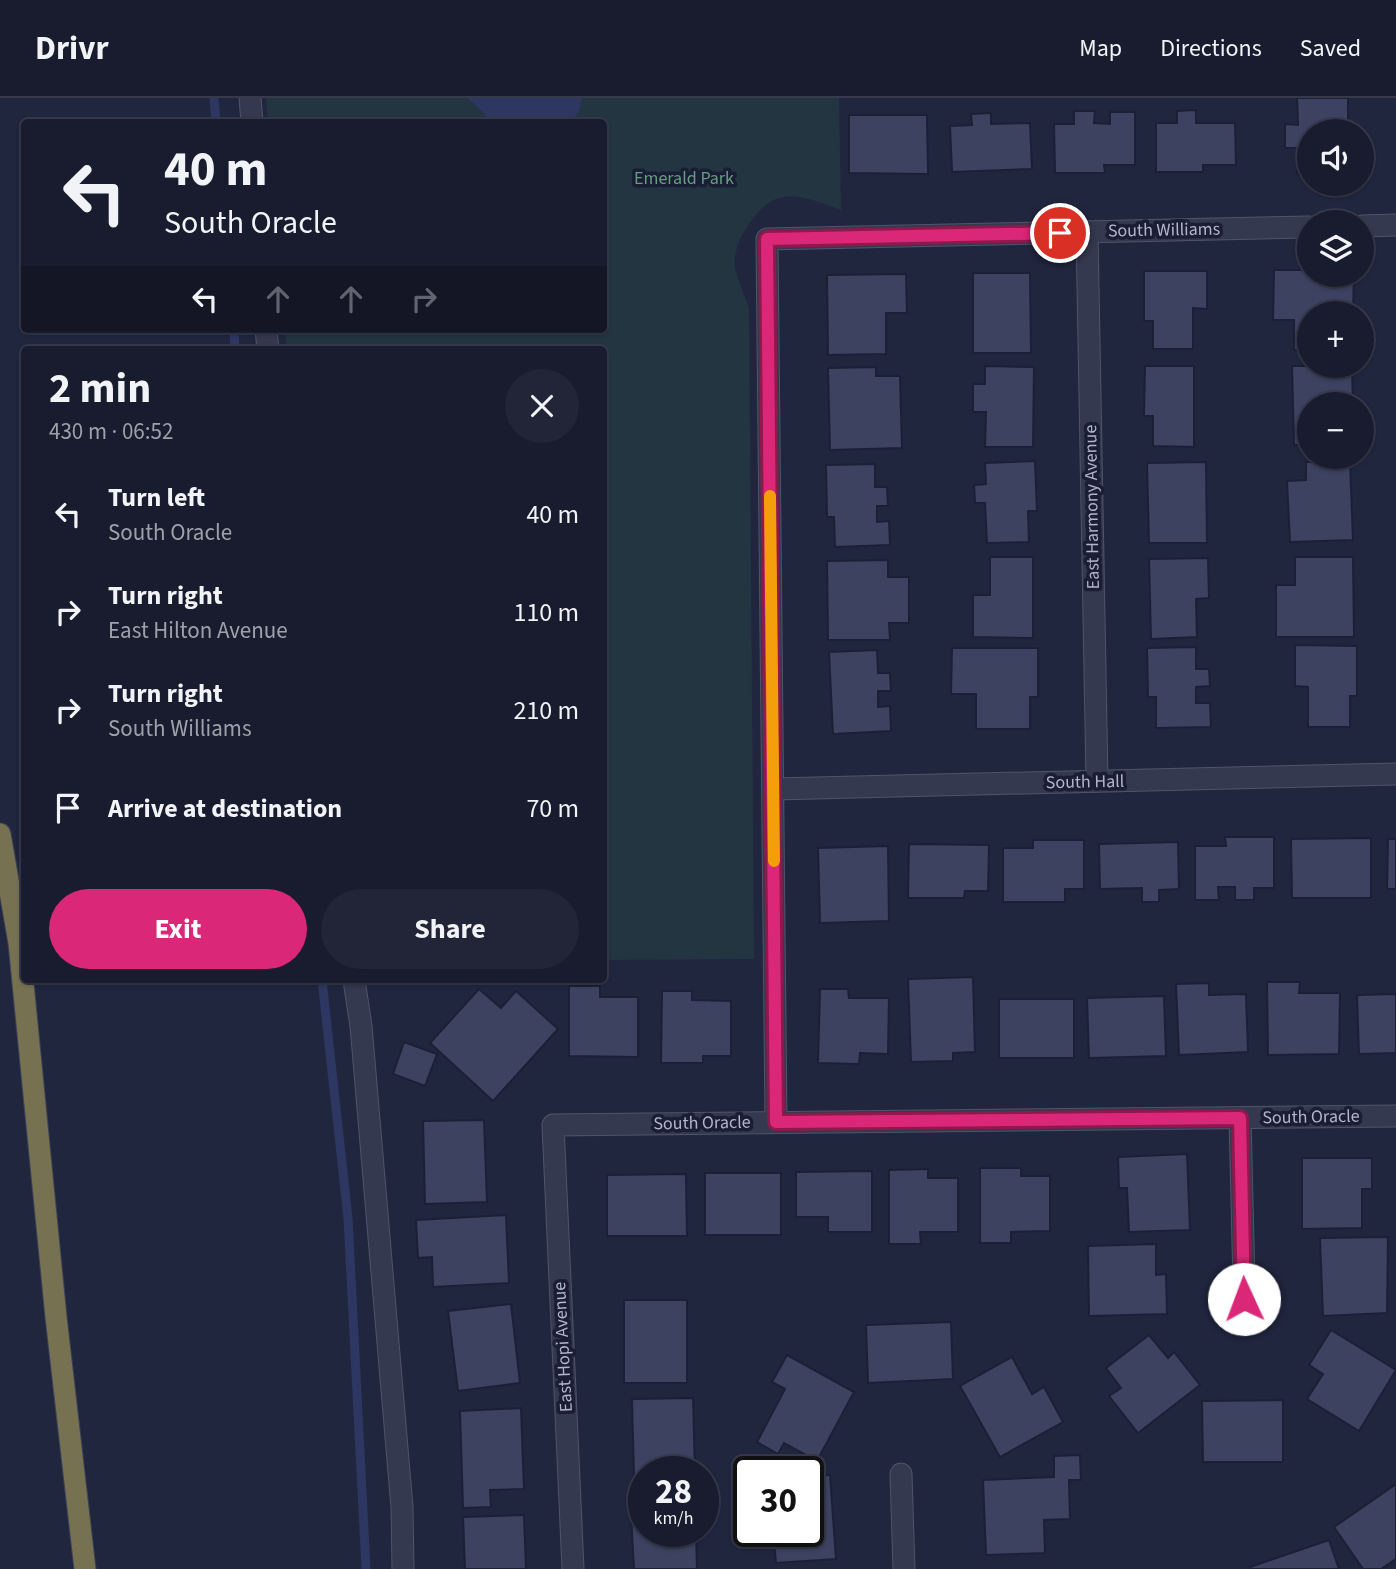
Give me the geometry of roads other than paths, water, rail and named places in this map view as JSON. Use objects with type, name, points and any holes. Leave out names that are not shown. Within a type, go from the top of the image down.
[{"type":"highway","points":[[0,834],[21,963]]},
{"type":"highway","points":[[23,983],[56,1317],[85,1569]]},
{"type":"street","points":[[250,98],[252,119]]},
{"type":"street","points":[[1374,226],[1396,225]]},
{"type":"street","name":"South Williams","points":[[774,789],[767,239],[1297,227]]},
{"type":"street","name":"East Harmony Avenue","points":[[1087,232],[1097,782]]},
{"type":"street","name":"South Hall","points":[[774,789],[1396,774]]},
{"type":"street","points":[[774,789],[776,1122]]},
{"type":"street","points":[[354,983],[402,1507],[403,1569]]},
{"type":"street","name":"South Oracle","points":[[553,1125],[1396,1116]]},
{"type":"street","points":[[1240,1118],[1245,1325]]},
{"type":"street","name":"East Hopi Avenue","points":[[553,1125],[573,1569]]},
{"type":"street","points":[[901,1474],[904,1569]]},
{"type":"water","points":[[468,98],[582,98],[574,119],[490,119]]},
{"type":"waterway","points":[[214,98],[216,119]]},
{"type":"waterway","points":[[234,333],[235,346]]},
{"type":"waterway","points":[[322,983],[348,1218],[366,1569]]},
{"type":"park label","name":"Emerald Park","points":[[684,178]]}]
